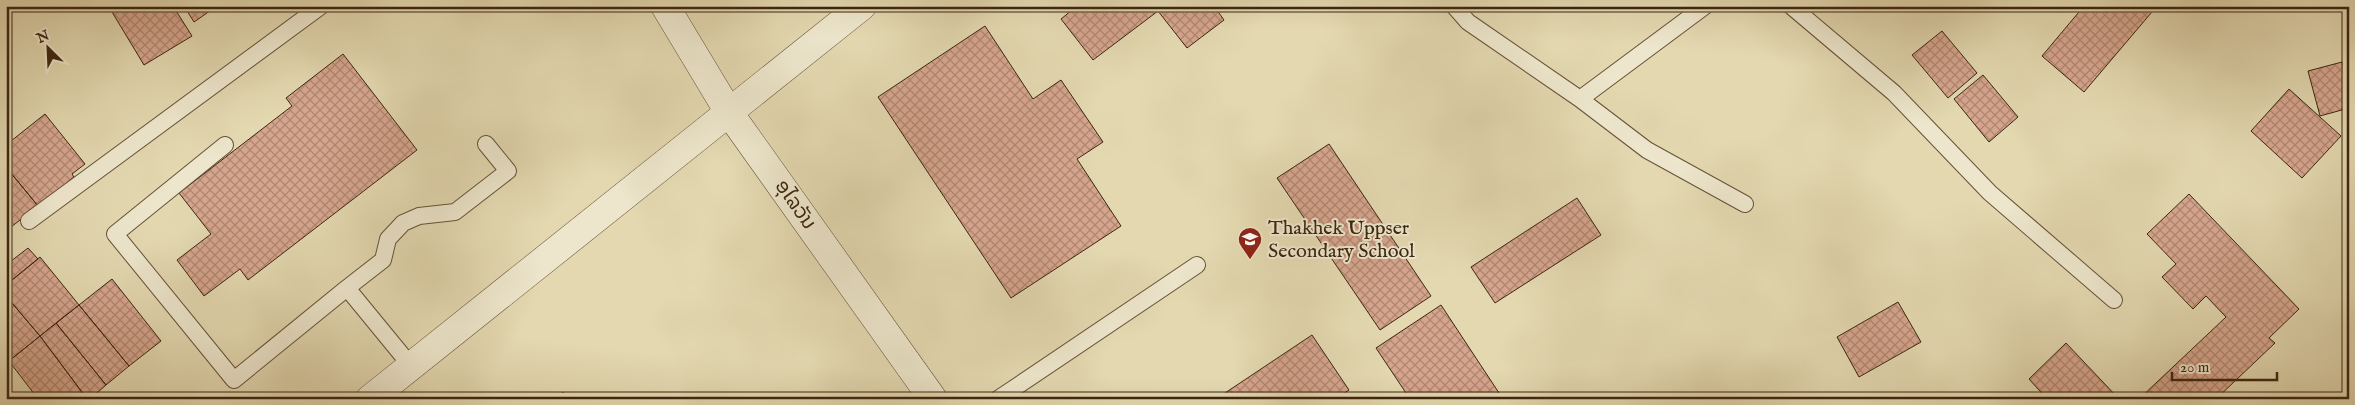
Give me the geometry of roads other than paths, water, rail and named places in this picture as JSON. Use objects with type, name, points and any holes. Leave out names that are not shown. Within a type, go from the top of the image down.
[{"type":"street","name":"ອຸໄລວັນ","points":[[665,6],[730,114],[933,399]]},
{"type":"street","points":[[370,399],[730,114],[862,6]]},
{"type":"lane","points":[[30,221],[321,6]]},
{"type":"lane","points":[[1454,6],[1468,22],[1580,99],[1647,150],[1746,204]]},
{"type":"lane","points":[[1580,99],[1705,6]]},
{"type":"lane","points":[[1791,6],[1894,93],[1990,193],[2114,300]]},
{"type":"lane","points":[[225,145],[115,234],[234,380],[383,260],[388,239],[403,223],[419,216],[456,212],[508,171],[486,144]]},
{"type":"lane","points":[[998,399],[1196,265]]},
{"type":"lane","points":[[347,288],[411,366]]},
{"type":"place","name":"Thakhek Uppser Secondary School","points":[[1250,260]]}]
